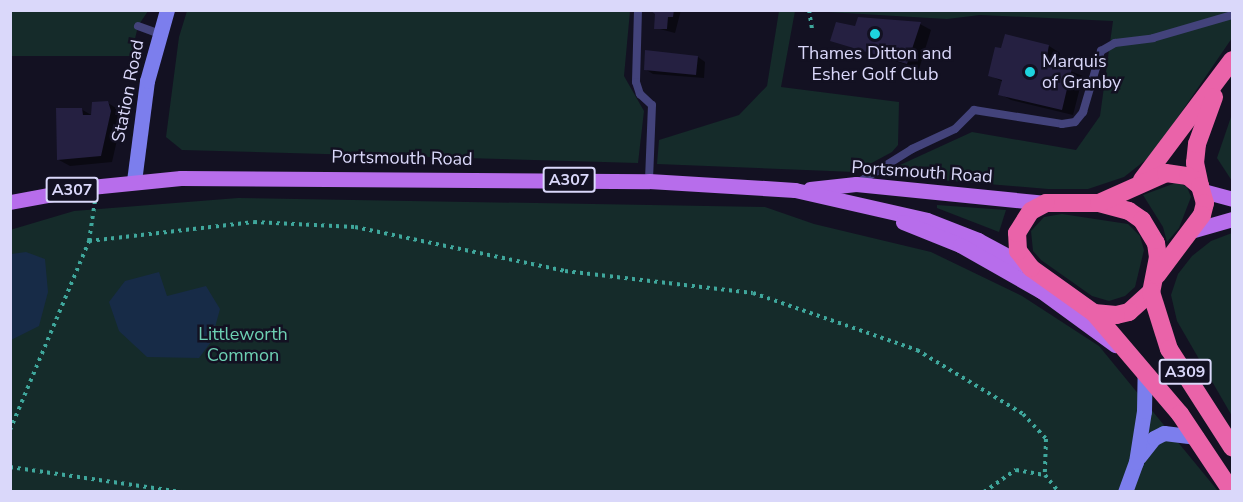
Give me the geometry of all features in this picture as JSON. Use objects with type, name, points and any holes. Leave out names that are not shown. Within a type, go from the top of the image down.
[{"type":"highway","points":[[1136,186],[1233,60]]},
{"type":"highway","points":[[1154,285],[1158,257],[1151,230],[1129,211],[1099,203],[1046,203],[1031,211],[1017,233],[1018,251],[1031,268],[1095,313],[1116,315],[1129,312],[1154,285],[1167,258],[1194,230],[1205,203],[1195,163],[1197,144],[1221,78]]},
{"type":"highway","points":[[1099,203],[1136,186],[1177,172],[1201,189]]},
{"type":"highway","name":"A309","points":[[1154,285],[1169,349],[1233,447]]},
{"type":"highway","name":"A309","points":[[1095,313],[1197,437],[1232,492]]},
{"type":"main road","name":"Portsmouth Road","points":[[10,202],[134,181],[342,176],[648,181],[795,190],[856,184],[1046,203]]},
{"type":"main road","points":[[1201,189],[1233,199]]},
{"type":"main road","name":"Portsmouth Road","points":[[795,190],[954,229],[1031,268]]},
{"type":"main road","points":[[876,210],[960,245],[1041,291],[1140,365]]},
{"type":"main road","points":[[1194,230],[1233,219]]},
{"type":"street","name":"Station Road","points":[[134,181],[137,134],[167,10]]},
{"type":"street","points":[[1125,492],[1136,462],[1144,411],[1140,365]]},
{"type":"street","points":[[1136,462],[1154,438],[1164,433],[1197,437]]},
{"type":"lane","points":[[638,10],[636,82],[640,94],[652,105],[648,181]]},
{"type":"lane","points":[[856,184],[912,149],[955,129],[974,110],[1062,124],[1075,122],[1083,112],[1101,51],[1115,43],[1153,38],[1233,15]]},
{"type":"lane","points":[[138,26],[160,34]]},
{"type":"path","points":[[809,10],[812,29]]},
{"type":"path","points":[[10,430],[89,241],[95,223],[96,208]]},
{"type":"path","points":[[89,241],[254,222],[355,227],[565,271],[753,293],[917,350],[1023,414],[1046,439],[1045,476]]},
{"type":"path","points":[[10,467],[181,492]]},
{"type":"path","points":[[984,492],[1016,470],[1045,476],[1059,492]]},
{"type":"green space","points":[[10,11],[148,11],[138,26],[131,56],[11,56]]},
{"type":"green space","points":[[187,11],[630,11],[624,76],[644,111],[638,163],[182,150],[166,137],[179,37]]},
{"type":"green space","points":[[779,11],[795,11],[781,87],[899,102],[898,145],[892,152],[855,172],[657,164],[659,140],[739,115],[767,86]]},
{"type":"green space","points":[[811,11],[1232,11],[1232,38],[1152,155],[1124,177],[1088,189],[1048,189],[891,176],[889,170],[972,132],[1076,150],[1100,116],[1113,21],[980,15],[947,19]]},
{"type":"green space","points":[[1232,114],[1232,181],[1217,158]]},
{"type":"green space","points":[[1178,182],[1187,187],[1191,197],[1179,228],[1167,242],[1163,227],[1143,195]]},
{"type":"green space","name":"Littleworth Common","points":[[238,198],[765,207],[814,224],[931,252],[1022,296],[1099,346],[1218,491],[11,491],[10,230],[74,211]]},
{"type":"green space","points":[[937,205],[1006,210],[999,232],[937,208]]},
{"type":"green space","points":[[1062,214],[1128,224],[1140,236],[1144,250],[1135,287],[1125,296],[1109,301],[1092,296],[1041,260],[1033,251],[1031,231],[1044,217]]},
{"type":"green space","points":[[1232,233],[1232,416],[1177,321],[1171,295],[1178,274],[1192,256],[1211,241]]},
{"type":"water","points":[[26,252],[45,259],[48,292],[39,326],[11,340],[11,254]]},
{"type":"water","points":[[159,272],[167,296],[206,286],[220,309],[211,342],[199,358],[147,357],[119,331],[109,302],[125,281]]},
{"type":"building","points":[[650,10],[674,10],[673,17],[668,17],[667,29],[654,29],[655,14]]},
{"type":"building","name":"Thames Ditton and Esher Golf Club","points":[[858,17],[921,22],[907,64],[830,41],[836,22],[855,26]]},
{"type":"building","name":"Marquis of Granby","points":[[1005,34],[1049,45],[1046,61],[1072,68],[1062,110],[998,95],[1002,80],[988,76],[995,47],[1001,48]]},
{"type":"building","points":[[645,50],[698,56],[696,75],[644,70]]},
{"type":"building","points":[[108,101],[111,111],[101,156],[57,160],[56,108],[82,108],[83,115],[91,115],[92,102]]},
{"type":"place","name":"Thames Ditton and Esher Golf Club","points":[[875,34]]},
{"type":"place","name":"Marquis of Granby","points":[[1030,72]]}]
